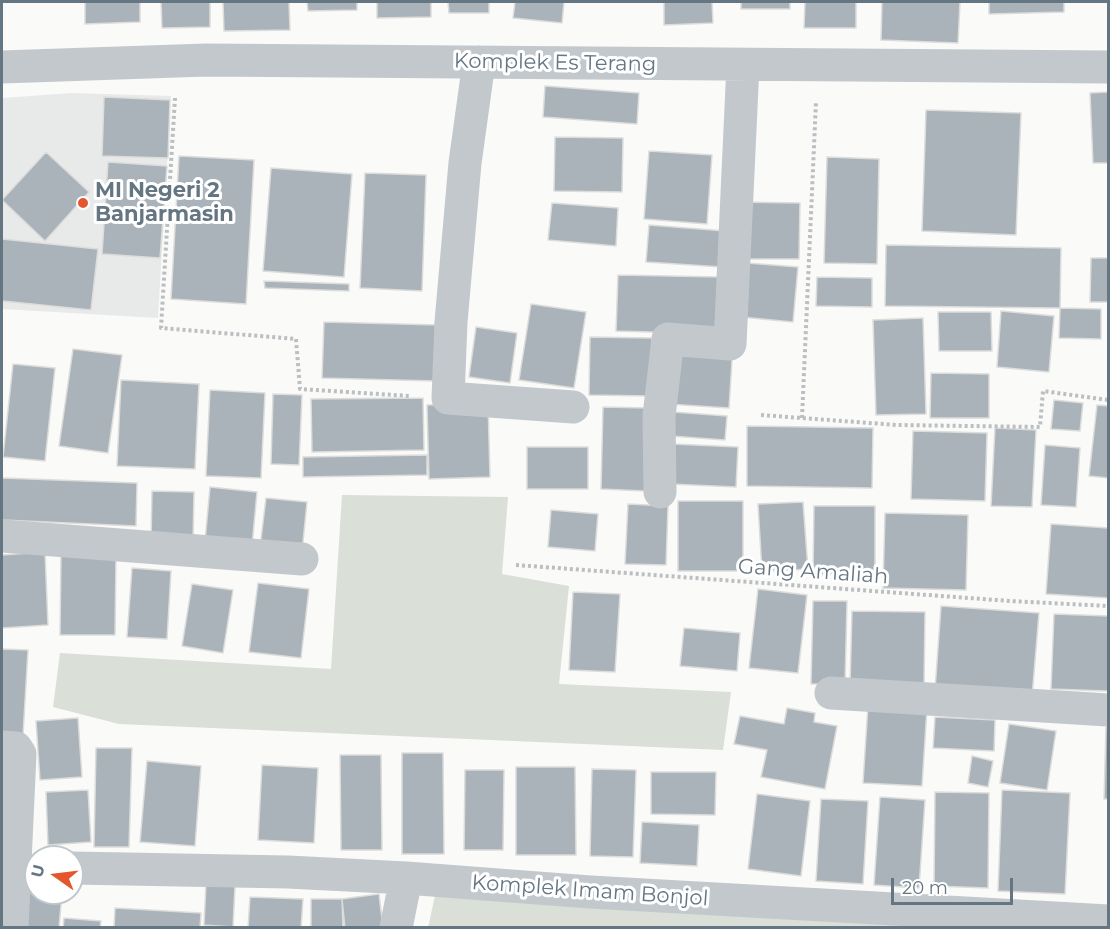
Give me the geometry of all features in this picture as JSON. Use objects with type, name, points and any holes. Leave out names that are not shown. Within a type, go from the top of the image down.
[{"type":"street","name":"Komplek Es Terang","points":[[2,67],[177,62],[1108,67]]},
{"type":"street","points":[[479,62],[464,174],[451,322],[448,398],[573,407]]},
{"type":"street","points":[[660,492],[659,416],[668,339],[730,344],[743,65]]},
{"type":"street","points":[[2,536],[302,559]]},
{"type":"street","points":[[831,693],[1108,710]]},
{"type":"street","points":[[2,747],[16,748],[20,754],[25,845]]},
{"type":"street","name":"Komplek Imam Bonjol","points":[[84,868],[288,872],[406,878],[590,892],[1108,921]]},
{"type":"street","points":[[12,927],[24,876]]},
{"type":"street","points":[[396,927],[406,878]]},
{"type":"path","points":[[177,62],[161,328],[296,339],[300,389],[448,398]]},
{"type":"path","points":[[802,418],[818,66]]},
{"type":"path","points":[[761,415],[897,425],[1040,427],[1043,391],[1108,400]]},
{"type":"path","name":"Gang Amaliah","points":[[516,565],[1108,606]]},
{"type":"shaded area","name":"MI Negeri 2 Banjarmasin","points":[[72,93],[171,96],[158,318],[2,309],[2,98]]},
{"type":"shaded area","points":[[342,495],[508,497],[502,574],[569,586],[559,684],[731,692],[723,750],[119,724],[53,707],[60,653],[331,669]]},
{"type":"shaded area","points":[[436,891],[1001,928],[428,928]]},
{"type":"building","points":[[85,2],[140,2],[140,22],[85,24]]},
{"type":"building","points":[[161,2],[210,2],[210,27],[162,28]]},
{"type":"building","points":[[223,2],[289,2],[290,30],[224,31]]},
{"type":"building","points":[[307,2],[357,2],[357,10],[308,11]]},
{"type":"building","points":[[377,2],[431,2],[431,17],[377,18]]},
{"type":"building","points":[[448,2],[489,2],[489,13],[449,13]]},
{"type":"building","points":[[515,2],[564,2],[562,23],[513,18]]},
{"type":"building","points":[[664,2],[712,2],[713,23],[664,25]]},
{"type":"building","points":[[741,2],[790,2],[790,9],[741,9]]},
{"type":"building","points":[[805,2],[856,2],[856,28],[804,28]]},
{"type":"building","points":[[882,2],[960,2],[958,43],[881,40]]},
{"type":"building","points":[[989,2],[1064,2],[1064,12],[989,14]]},
{"type":"building","points":[[545,86],[639,93],[637,124],[543,117]]},
{"type":"building","points":[[1108,92],[1108,163],[1093,163],[1090,93]]},
{"type":"building","points":[[104,97],[170,100],[168,158],[102,156]]},
{"type":"building","points":[[926,110],[1021,113],[1016,235],[922,231]]},
{"type":"building","points":[[555,137],[623,138],[622,192],[554,191]]},
{"type":"building","points":[[649,151],[712,155],[707,224],[644,219]]},
{"type":"building","points":[[46,152],[89,192],[45,241],[2,200]]},
{"type":"building","points":[[179,156],[254,160],[246,304],[171,299]]},
{"type":"building","points":[[827,157],[879,159],[877,264],[824,263]]},
{"type":"building","points":[[108,162],[167,166],[160,258],[102,254]]},
{"type":"building","points":[[271,168],[352,174],[344,277],[263,271]]},
{"type":"building","points":[[365,173],[426,175],[422,291],[360,288]]},
{"type":"building","points":[[737,202],[800,203],[799,259],[736,259]]},
{"type":"building","points":[[552,203],[618,208],[616,246],[548,240]]},
{"type":"building","points":[[649,225],[725,231],[722,267],[646,262]]},
{"type":"building","points":[[2,239],[98,249],[91,310],[2,301]]},
{"type":"building","points":[[886,245],[1061,248],[1060,308],[885,306]]},
{"type":"building","points":[[1091,258],[1108,258],[1108,302],[1090,302]]},
{"type":"building","points":[[747,263],[798,267],[793,322],[741,317]]},
{"type":"building","points":[[618,275],[719,277],[718,334],[616,331]]},
{"type":"building","points":[[817,277],[872,278],[872,307],[816,306]]},
{"type":"building","points":[[264,281],[349,284],[349,291],[265,288]]},
{"type":"building","points":[[531,304],[586,312],[574,388],[519,380]]},
{"type":"building","points":[[1060,308],[1101,309],[1101,339],[1059,338]]},
{"type":"building","points":[[1001,311],[1054,316],[1049,372],[997,367]]},
{"type":"building","points":[[938,312],[991,312],[992,351],[939,351]]},
{"type":"building","points":[[923,318],[926,414],[876,415],[873,320]]},
{"type":"building","points":[[324,322],[438,325],[436,381],[322,378]]},
{"type":"building","points":[[476,327],[517,333],[510,383],[469,377]]},
{"type":"building","points":[[590,337],[652,338],[651,396],[589,395]]},
{"type":"building","points":[[673,340],[733,345],[729,408],[668,404]]},
{"type":"building","points":[[73,349],[122,355],[108,453],[59,446]]},
{"type":"building","points":[[13,364],[55,368],[45,461],[3,457]]},
{"type":"building","points":[[931,373],[989,374],[989,418],[930,418]]},
{"type":"building","points":[[121,380],[199,384],[195,469],[117,466]]},
{"type":"building","points":[[210,390],[265,393],[261,478],[206,476]]},
{"type":"building","points":[[273,394],[302,395],[299,465],[271,464]]},
{"type":"building","points":[[423,398],[424,450],[312,452],[311,399]]},
{"type":"building","points":[[1054,400],[1083,403],[1080,431],[1051,429]]},
{"type":"building","points":[[488,403],[490,477],[429,479],[427,405]]},
{"type":"building","points":[[1097,405],[1108,406],[1108,478],[1089,476]]},
{"type":"building","points":[[603,407],[647,408],[645,491],[601,489]]},
{"type":"building","points":[[673,412],[727,416],[725,440],[671,436]]},
{"type":"building","points":[[747,426],[873,428],[872,488],[747,486]]},
{"type":"building","points":[[995,428],[1036,430],[1032,507],[991,506]]},
{"type":"building","points":[[913,431],[987,433],[985,501],[911,499]]},
{"type":"building","points":[[673,444],[738,447],[736,487],[671,484]]},
{"type":"building","points":[[1045,445],[1080,448],[1076,507],[1041,505]]},
{"type":"building","points":[[527,447],[588,447],[588,489],[527,489]]},
{"type":"building","points":[[427,455],[427,475],[303,477],[303,457]]},
{"type":"building","points":[[2,478],[137,483],[136,526],[2,520]]},
{"type":"building","points":[[210,487],[257,492],[252,546],[205,541]]},
{"type":"building","points":[[152,491],[194,492],[193,541],[151,541]]},
{"type":"building","points":[[266,498],[307,502],[302,552],[260,547]]},
{"type":"building","points":[[678,501],[743,501],[743,571],[678,571]]},
{"type":"building","points":[[803,502],[808,569],[762,572],[758,504]]},
{"type":"building","points":[[628,504],[668,506],[666,565],[625,564]]},
{"type":"building","points":[[814,506],[875,506],[875,574],[813,575]]},
{"type":"building","points":[[551,510],[598,514],[595,551],[548,547]]},
{"type":"building","points":[[885,513],[968,515],[966,590],[883,588]]},
{"type":"building","points":[[1051,524],[1108,528],[1108,598],[1046,594]]},
{"type":"building","points":[[45,552],[48,625],[2,628],[2,555]]},
{"type":"building","points":[[61,554],[116,555],[115,635],[60,635]]},
{"type":"building","points":[[132,568],[171,571],[167,639],[127,637]]},
{"type":"building","points":[[258,583],[309,589],[301,658],[249,652]]},
{"type":"building","points":[[192,584],[233,590],[223,653],[182,646]]},
{"type":"building","points":[[758,589],[807,595],[798,673],[749,668]]},
{"type":"building","points":[[573,592],[620,594],[615,672],[569,670]]},
{"type":"building","points":[[813,601],[847,601],[845,684],[811,684]]},
{"type":"building","points":[[941,606],[1039,613],[1032,697],[935,690]]},
{"type":"building","points":[[852,611],[925,612],[924,687],[850,686]]},
{"type":"building","points":[[1054,614],[1108,616],[1108,691],[1051,689]]},
{"type":"building","points":[[684,628],[740,633],[737,671],[680,666]]},
{"type":"building","points":[[2,649],[28,650],[23,735],[2,734]]},
{"type":"building","points":[[868,705],[927,708],[922,786],[863,783]]},
{"type":"building","points":[[787,708],[815,713],[814,722],[837,726],[825,789],[761,777],[767,750],[734,744],[740,716],[784,724]]},
{"type":"building","points":[[935,717],[995,720],[994,751],[933,748]]},
{"type":"building","points":[[78,718],[82,777],[40,780],[36,721]]},
{"type":"building","points":[[1009,724],[1056,731],[1047,790],[1000,783]]},
{"type":"building","points":[[1106,727],[1108,727],[1108,799],[1104,799]]},
{"type":"building","points":[[96,748],[132,748],[129,847],[94,847]]},
{"type":"building","points":[[402,753],[443,753],[444,854],[402,854]]},
{"type":"building","points":[[340,755],[381,755],[382,850],[341,850]]},
{"type":"building","points":[[972,756],[993,761],[988,787],[968,783]]},
{"type":"building","points":[[147,761],[201,766],[195,846],[140,842]]},
{"type":"building","points":[[262,765],[318,768],[314,843],[258,840]]},
{"type":"building","points":[[516,767],[575,767],[576,855],[516,855]]},
{"type":"building","points":[[592,769],[636,770],[633,857],[590,856]]},
{"type":"building","points":[[465,770],[504,770],[503,850],[464,850]]},
{"type":"building","points":[[651,772],[716,772],[715,815],[651,814]]},
{"type":"building","points":[[88,790],[91,842],[48,845],[46,792]]},
{"type":"building","points":[[1002,790],[1070,793],[1065,894],[998,891]]},
{"type":"building","points":[[935,792],[989,793],[988,888],[934,886]]},
{"type":"building","points":[[757,794],[810,801],[801,876],[748,869]]},
{"type":"building","points":[[880,797],[925,800],[919,888],[874,885]]},
{"type":"building","points":[[821,799],[868,801],[863,884],[816,881]]},
{"type":"building","points":[[642,822],[699,825],[697,866],[640,863]]},
{"type":"building","points":[[206,884],[235,886],[233,927],[204,925]]},
{"type":"building","points":[[379,894],[383,928],[345,928],[342,899]]},
{"type":"building","points":[[24,897],[24,905],[61,905],[59,928],[22,928]]},
{"type":"building","points":[[250,897],[303,899],[301,928],[248,928]]},
{"type":"building","points":[[311,899],[342,899],[343,928],[311,928]]},
{"type":"building","points":[[115,908],[201,913],[200,928],[114,928]]},
{"type":"building","points":[[64,918],[101,921],[100,928],[63,928]]},
{"type":"place","name":"MI Negeri 2 Banjarmasin","points":[[83,203]]}]
